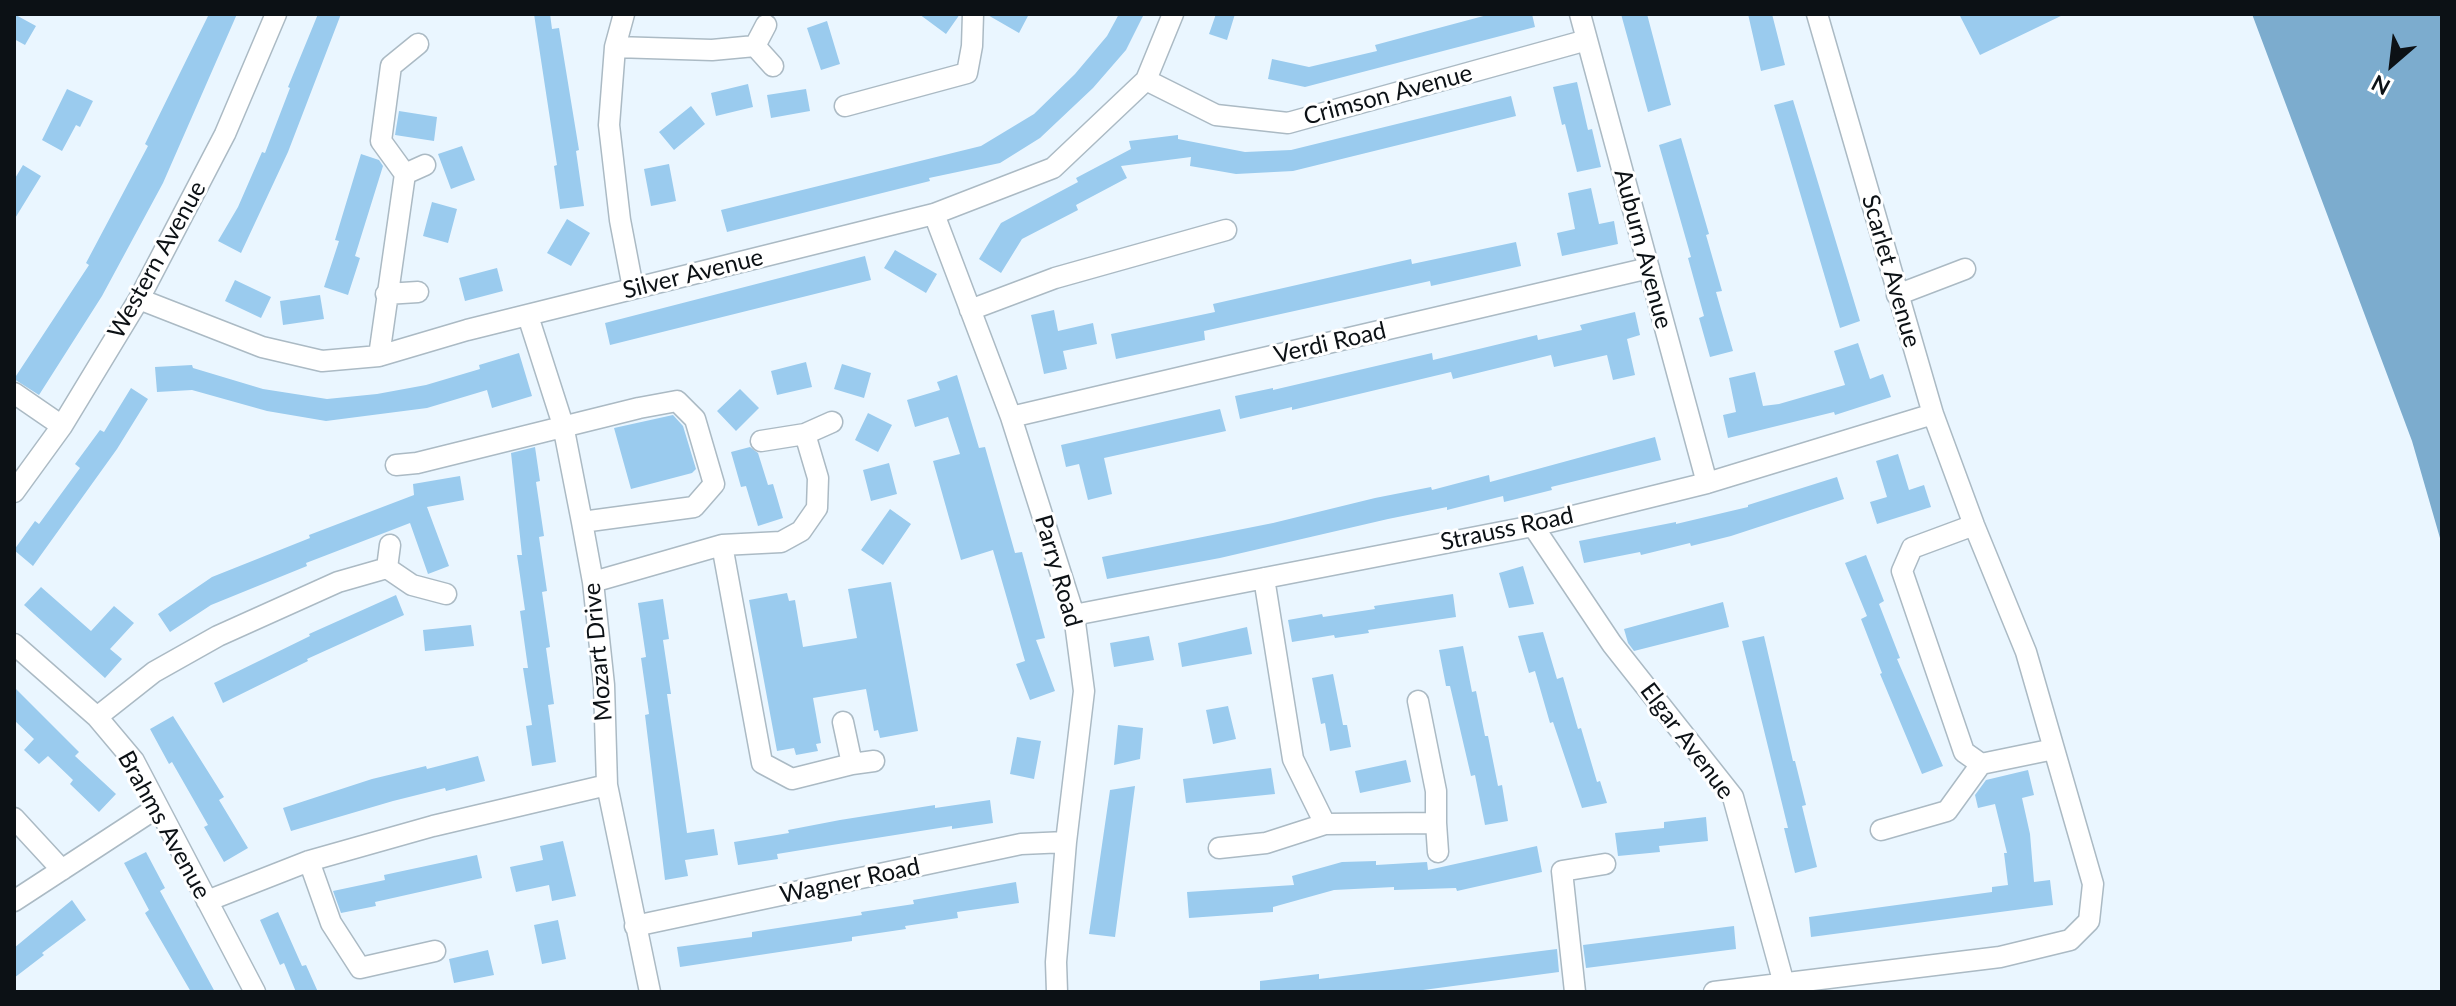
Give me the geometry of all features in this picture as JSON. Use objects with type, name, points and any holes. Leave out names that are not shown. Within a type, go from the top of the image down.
[{"type":"street","name":"Western Avenue","points":[[14,492],[62,426],[139,299],[225,134],[276,14]]},
{"type":"street","points":[[624,14],[615,47],[609,125],[620,220],[633,288]]},
{"type":"street","points":[[845,106],[967,73],[973,14]]},
{"type":"street","name":"Silver Avenue","points":[[139,299],[262,347],[322,361],[379,356],[467,330],[934,214],[1053,168],[1146,80],[1173,14]]},
{"type":"street","name":"Auburn Avenue","points":[[1580,14],[1707,483]]},
{"type":"street","name":"Scarlet Avenue","points":[[1784,984],[2000,957],[2070,940],[2089,921],[2093,884],[2026,652],[1933,414],[1817,14]]},
{"type":"street","points":[[755,46],[766,25]]},
{"type":"street","name":"Crimson Avenue","points":[[1146,80],[1216,115],[1288,123],[1587,40]]},
{"type":"street","points":[[379,356],[405,174],[381,141],[391,66],[418,44]]},
{"type":"street","points":[[615,47],[712,50],[755,46]]},
{"type":"street","points":[[755,46],[773,66]]},
{"type":"street","points":[[405,174],[425,165]]},
{"type":"street","name":"Parry Road","points":[[934,214],[1011,417],[1074,615],[1084,691],[1066,842],[1056,962],[1057,992]]},
{"type":"street","points":[[970,310],[1055,278],[1226,230]]},
{"type":"street","name":"Verdi Road","points":[[1011,417],[1649,268]]},
{"type":"street","points":[[1897,295],[1965,269]]},
{"type":"street","points":[[386,294],[418,292]]},
{"type":"street","name":"Mozart Drive","points":[[528,316],[563,425],[593,582],[604,685],[607,785],[649,992]]},
{"type":"street","points":[[14,393],[62,426]]},
{"type":"street","points":[[396,465],[419,470],[563,425],[677,401],[695,419],[714,484],[694,507],[582,522]]},
{"type":"street","name":"Strauss Road","points":[[1074,615],[1533,526],[1707,483],[1933,414]]},
{"type":"street","points":[[761,441],[805,434],[832,422]]},
{"type":"street","points":[[593,582],[722,545],[781,542],[801,531],[817,508],[818,478],[805,434]]},
{"type":"street","points":[[1974,525],[1912,548],[1902,571],[1964,752],[1981,764]]},
{"type":"street","name":"Elgar Avenue","points":[[1533,526],[1612,644],[1733,797],[1784,984]]},
{"type":"street","points":[[387,568],[390,545]]},
{"type":"street","points":[[722,545],[762,763],[792,779],[874,761]]},
{"type":"street","points":[[387,568],[412,585],[446,594]]},
{"type":"street","points":[[97,717],[154,672],[218,636],[338,582],[387,568]]},
{"type":"street","points":[[1264,578],[1293,759],[1325,824]]},
{"type":"street","name":"Brahms Avenue","points":[[14,644],[97,717],[134,761],[255,992]]},
{"type":"street","points":[[1418,701],[1436,791],[1438,852]]},
{"type":"street","points":[[843,722],[852,764]]},
{"type":"street","points":[[1881,830],[1947,811],[1981,764],[2054,749]]},
{"type":"street","points":[[207,901],[309,861],[433,826],[607,785]]},
{"type":"street","points":[[14,901],[158,807]]},
{"type":"street","points":[[14,818],[62,870]]},
{"type":"street","points":[[1219,848],[1266,843],[1325,824],[1436,823]]},
{"type":"street","name":"Wagner Road","points":[[635,926],[1021,844],[1066,842]]},
{"type":"street","points":[[309,861],[331,923],[360,968],[435,951]]},
{"type":"street","points":[[1575,992],[1562,871],[1605,864]]},
{"type":"street","points":[[1714,992],[1784,984]]},
{"type":"water","points":[[2252,14],[2442,14],[2442,545],[2412,441]]},
{"type":"building","points":[[14,14],[36,26],[25,45],[14,39]]},
{"type":"building","points":[[209,14],[237,14],[163,183],[102,296],[39,395],[14,379],[89,265],[86,263],[148,146],[145,144]]},
{"type":"building","points":[[318,14],[341,14],[288,152],[241,253],[218,241],[238,207],[262,152],[265,153]]},
{"type":"building","points":[[534,14],[550,14],[552,29],[559,28],[579,150],[576,151],[584,206],[560,209],[554,166],[557,165]]},
{"type":"building","points":[[919,14],[960,14],[946,34]]},
{"type":"building","points":[[986,14],[1029,14],[1019,33]]},
{"type":"building","points":[[1119,14],[1144,14],[1126,50],[1093,88],[1040,138],[1000,163],[929,178],[930,181],[727,232],[721,210],[981,146],[1034,114],[1075,74],[1107,36]]},
{"type":"building","points":[[1216,14],[1235,14],[1227,40],[1209,34]]},
{"type":"building","points":[[1491,14],[1532,14],[1535,27],[1305,87],[1268,79],[1272,59],[1309,67],[1377,51],[1375,45]]},
{"type":"building","points":[[1621,14],[1647,14],[1671,105],[1648,112]]},
{"type":"building","points":[[1748,14],[1772,14],[1785,65],[1761,71]]},
{"type":"building","points":[[1959,14],[2065,14],[1980,55]]},
{"type":"building","points":[[827,21],[840,64],[821,70],[807,28]]},
{"type":"building","points":[[1577,82],[1588,130],[1592,129],[1601,167],[1577,172],[1553,87]]},
{"type":"building","points":[[748,84],[753,107],[716,116],[711,93]]},
{"type":"building","points":[[67,89],[93,101],[80,127],[76,125],[62,151],[42,140]]},
{"type":"building","points":[[806,89],[810,111],[771,118],[767,95]]},
{"type":"building","points":[[1511,96],[1516,116],[1293,171],[1236,174],[1190,166],[1191,157],[1121,166],[1127,178],[1076,205],[1078,210],[1022,239],[1001,273],[979,259],[1001,223],[1078,182],[1076,178],[1131,149],[1129,141],[1178,135],[1178,139],[1245,152],[1291,150]]},
{"type":"building","points":[[1793,100],[1860,321],[1840,328],[1774,105]]},
{"type":"building","points":[[691,106],[705,124],[674,150],[659,132]]},
{"type":"building","points":[[399,111],[437,117],[434,141],[395,135]]},
{"type":"building","points":[[1681,138],[1709,234],[1706,235],[1722,291],[1716,292],[1733,351],[1710,357],[1699,318],[1704,316],[1688,258],[1691,257],[1659,145]]},
{"type":"building","points":[[462,146],[475,180],[451,189],[438,154]]},
{"type":"building","points":[[361,154],[379,160],[383,166],[355,256],[360,258],[348,295],[324,287]]},
{"type":"building","points":[[669,164],[676,201],[651,206],[644,169]]},
{"type":"building","points":[[23,165],[41,176],[14,220],[14,180]]},
{"type":"building","points":[[1591,188],[1599,224],[1614,221],[1618,244],[1562,256],[1557,233],[1575,229],[1568,193]]},
{"type":"building","points":[[432,202],[457,209],[448,243],[423,236]]},
{"type":"building","points":[[567,219],[590,233],[571,266],[547,253]]},
{"type":"building","points":[[1516,242],[1521,266],[1431,286],[1430,281],[1204,331],[1205,340],[1116,359],[1111,334],[1215,312],[1213,304],[1411,259],[1412,264]]},
{"type":"building","points":[[895,250],[937,274],[926,293],[884,268]]},
{"type":"building","points":[[865,256],[871,280],[610,345],[605,323]]},
{"type":"building","points":[[497,268],[503,291],[465,301],[459,278]]},
{"type":"building","points":[[235,280],[271,297],[261,318],[225,301]]},
{"type":"building","points":[[320,295],[324,319],[283,325],[280,301]]},
{"type":"building","points":[[1054,310],[1058,331],[1093,323],[1097,344],[1063,351],[1067,369],[1044,374],[1031,315]]},
{"type":"building","points":[[1635,312],[1640,335],[1627,339],[1635,375],[1613,380],[1607,355],[1554,367],[1551,355],[1453,379],[1451,372],[1292,410],[1292,407],[1240,419],[1235,396],[1432,353],[1433,360],[1537,335],[1538,340],[1582,330],[1580,325]]},
{"type":"building","points":[[1858,343],[1870,379],[1883,374],[1891,397],[1835,415],[1834,412],[1728,438],[1723,415],[1736,412],[1729,378],[1755,372],[1763,406],[1779,404],[1845,385],[1834,351]]},
{"type":"building","points":[[519,353],[532,396],[492,408],[487,390],[427,408],[326,421],[267,411],[192,390],[157,392],[155,367],[192,365],[193,368],[263,389],[327,399],[426,385],[480,369],[479,365]]},
{"type":"building","points":[[806,362],[812,387],[777,395],[771,371]]},
{"type":"building","points":[[842,364],[871,373],[864,398],[834,389]]},
{"type":"building","points":[[957,375],[979,448],[985,447],[1015,553],[1022,552],[1045,638],[1036,640],[1055,691],[1030,700],[1016,664],[1025,661],[993,550],[961,560],[933,461],[960,454],[948,417],[915,427],[907,400],[940,390],[937,382]]},
{"type":"building","points":[[131,388],[148,399],[117,449],[33,566],[14,550],[35,521],[39,524],[80,468],[75,464],[100,430],[104,432]]},
{"type":"building","points":[[740,389],[759,408],[736,431],[717,411]]},
{"type":"building","points":[[1220,409],[1226,431],[1104,458],[1112,494],[1088,500],[1079,464],[1066,467],[1061,445]]},
{"type":"building","points":[[868,413],[892,425],[878,452],[855,440]]},
{"type":"building","points":[[673,415],[683,426],[696,469],[692,473],[631,489],[614,428]]},
{"type":"building","points":[[1655,437],[1661,460],[1551,487],[1552,490],[1504,502],[1503,496],[1447,510],[1447,507],[1220,558],[1107,579],[1102,557],[1273,523],[1375,498],[1431,487],[1432,490],[1489,475],[1490,482]]},
{"type":"building","points":[[535,447],[540,481],[536,482],[544,536],[539,537],[547,591],[542,592],[550,647],[546,648],[554,704],[548,705],[556,762],[532,766],[526,726],[532,725],[523,668],[528,668],[520,611],[525,610],[517,555],[522,555],[511,453]]},
{"type":"building","points":[[750,447],[758,453],[768,485],[773,484],[783,518],[758,526],[746,486],[741,487],[731,452]]},
{"type":"building","points":[[1898,454],[1909,490],[1924,485],[1931,507],[1877,524],[1870,502],[1887,497],[1876,461]]},
{"type":"building","points":[[889,463],[897,494],[871,501],[863,470]]},
{"type":"building","points":[[460,476],[464,500],[427,507],[449,566],[428,574],[410,523],[306,563],[307,566],[211,605],[170,632],[158,614],[212,577],[310,538],[309,535],[414,495],[413,484]]},
{"type":"building","points":[[1837,477],[1844,499],[1691,546],[1690,543],[1641,555],[1640,552],[1584,563],[1579,541],[1676,524],[1748,507]]},
{"type":"building","points":[[890,509],[911,524],[883,565],[861,550]]},
{"type":"building","points":[[1866,555],[1884,601],[1879,604],[1900,658],[1897,659],[1943,766],[1922,774],[1880,674],[1861,619],[1867,616],[1845,563]]},
{"type":"building","points":[[1523,566],[1534,604],[1509,608],[1499,573]]},
{"type":"building","points":[[891,582],[918,731],[880,738],[878,730],[874,731],[866,689],[813,698],[821,743],[816,744],[818,751],[796,755],[794,748],[777,751],[749,600],[787,593],[789,601],[795,600],[803,647],[857,638],[848,589]]},
{"type":"building","points":[[41,587],[91,631],[114,606],[134,623],[110,649],[122,659],[105,678],[24,605]]},
{"type":"building","points":[[1453,594],[1456,617],[1368,630],[1369,633],[1292,642],[1288,620],[1375,609],[1374,606]]},
{"type":"building","points":[[396,595],[404,615],[307,659],[223,703],[214,683],[309,634]]},
{"type":"building","points":[[663,599],[669,639],[663,640],[671,694],[667,694],[687,833],[714,829],[718,855],[685,860],[688,876],[665,880],[645,715],[649,714],[641,658],[646,657],[638,603]]},
{"type":"building","points":[[1723,602],[1729,627],[1634,651],[1628,643],[1624,629]]},
{"type":"building","points":[[471,625],[474,646],[425,651],[423,630]]},
{"type":"building","points":[[1247,627],[1252,654],[1182,667],[1178,643]]},
{"type":"building","points":[[1543,632],[1557,679],[1563,677],[1578,729],[1581,728],[1597,782],[1600,781],[1607,803],[1582,808],[1553,722],[1550,723],[1535,671],[1529,673],[1518,636]]},
{"type":"building","points":[[1149,636],[1154,660],[1114,667],[1110,643]]},
{"type":"building","points":[[1764,636],[1806,805],[1802,806],[1817,867],[1795,873],[1784,828],[1788,828],[1742,641]]},
{"type":"building","points":[[1463,646],[1472,692],[1476,691],[1485,736],[1488,736],[1498,786],[1502,785],[1508,821],[1485,825],[1475,775],[1471,776],[1450,686],[1446,686],[1439,650]]},
{"type":"building","points":[[1333,674],[1343,725],[1347,725],[1351,747],[1330,751],[1312,678]]},
{"type":"building","points":[[14,687],[79,752],[75,756],[116,794],[99,812],[70,784],[73,780],[48,756],[39,764],[24,750],[34,739],[14,720]]},
{"type":"building","points":[[1228,706],[1236,739],[1213,744],[1206,710]]},
{"type":"building","points":[[173,716],[224,797],[219,800],[248,848],[224,862],[204,827],[208,825],[150,729]]},
{"type":"building","points":[[1118,725],[1143,728],[1140,759],[1114,765]]},
{"type":"building","points":[[1017,737],[1041,741],[1034,779],[1010,774]]},
{"type":"building","points":[[478,756],[485,781],[393,801],[291,831],[283,808],[372,779]]},
{"type":"building","points":[[1406,760],[1411,782],[1360,793],[1355,771]]},
{"type":"building","points":[[1271,768],[1275,794],[1186,803],[1183,779]]},
{"type":"building","points":[[2028,770],[2034,795],[2022,798],[2030,834],[2034,882],[2050,880],[2053,905],[1811,937],[1809,917],[1992,892],[1992,887],[2008,885],[2004,853],[2007,853],[1995,804],[1978,808],[1975,795],[1986,780]]},
{"type":"building","points":[[1135,786],[1115,937],[1089,934],[1110,790]]},
{"type":"building","points":[[990,800],[993,823],[952,829],[952,826],[777,854],[778,859],[738,865],[734,842],[840,820]]},
{"type":"building","points":[[1706,817],[1708,841],[1659,846],[1660,852],[1618,856],[1615,833],[1664,828],[1664,822]]},
{"type":"building","points":[[563,841],[576,896],[552,901],[549,885],[516,892],[510,867],[543,860],[540,846]]},
{"type":"building","points":[[1537,846],[1542,872],[1457,891],[1456,888],[1394,890],[1394,887],[1334,890],[1273,907],[1273,912],[1189,918],[1187,892],[1294,885],[1292,876],[1342,862],[1376,861],[1376,865],[1427,862],[1428,870]]},
{"type":"building","points":[[146,852],[165,888],[160,891],[215,992],[191,992],[145,913],[149,910],[124,863]]},
{"type":"building","points":[[477,855],[482,878],[375,902],[376,906],[341,913],[333,891],[385,880],[384,875]]},
{"type":"building","points":[[1016,882],[1019,903],[957,912],[958,918],[852,937],[852,941],[680,967],[677,947],[752,937],[752,932],[862,915],[861,912],[914,904],[913,900]]},
{"type":"building","points":[[72,900],[86,920],[14,978],[14,948]]},
{"type":"building","points":[[278,912],[302,966],[306,965],[318,992],[296,992],[284,963],[280,965],[260,920]]},
{"type":"building","points":[[558,920],[566,959],[542,964],[534,925]]},
{"type":"building","points":[[1734,926],[1736,949],[1586,968],[1583,945]]},
{"type":"building","points":[[1557,949],[1559,972],[1408,992],[1260,992],[1260,981],[1319,974],[1319,979]]},
{"type":"building","points":[[488,950],[494,975],[454,983],[449,959]]}]
